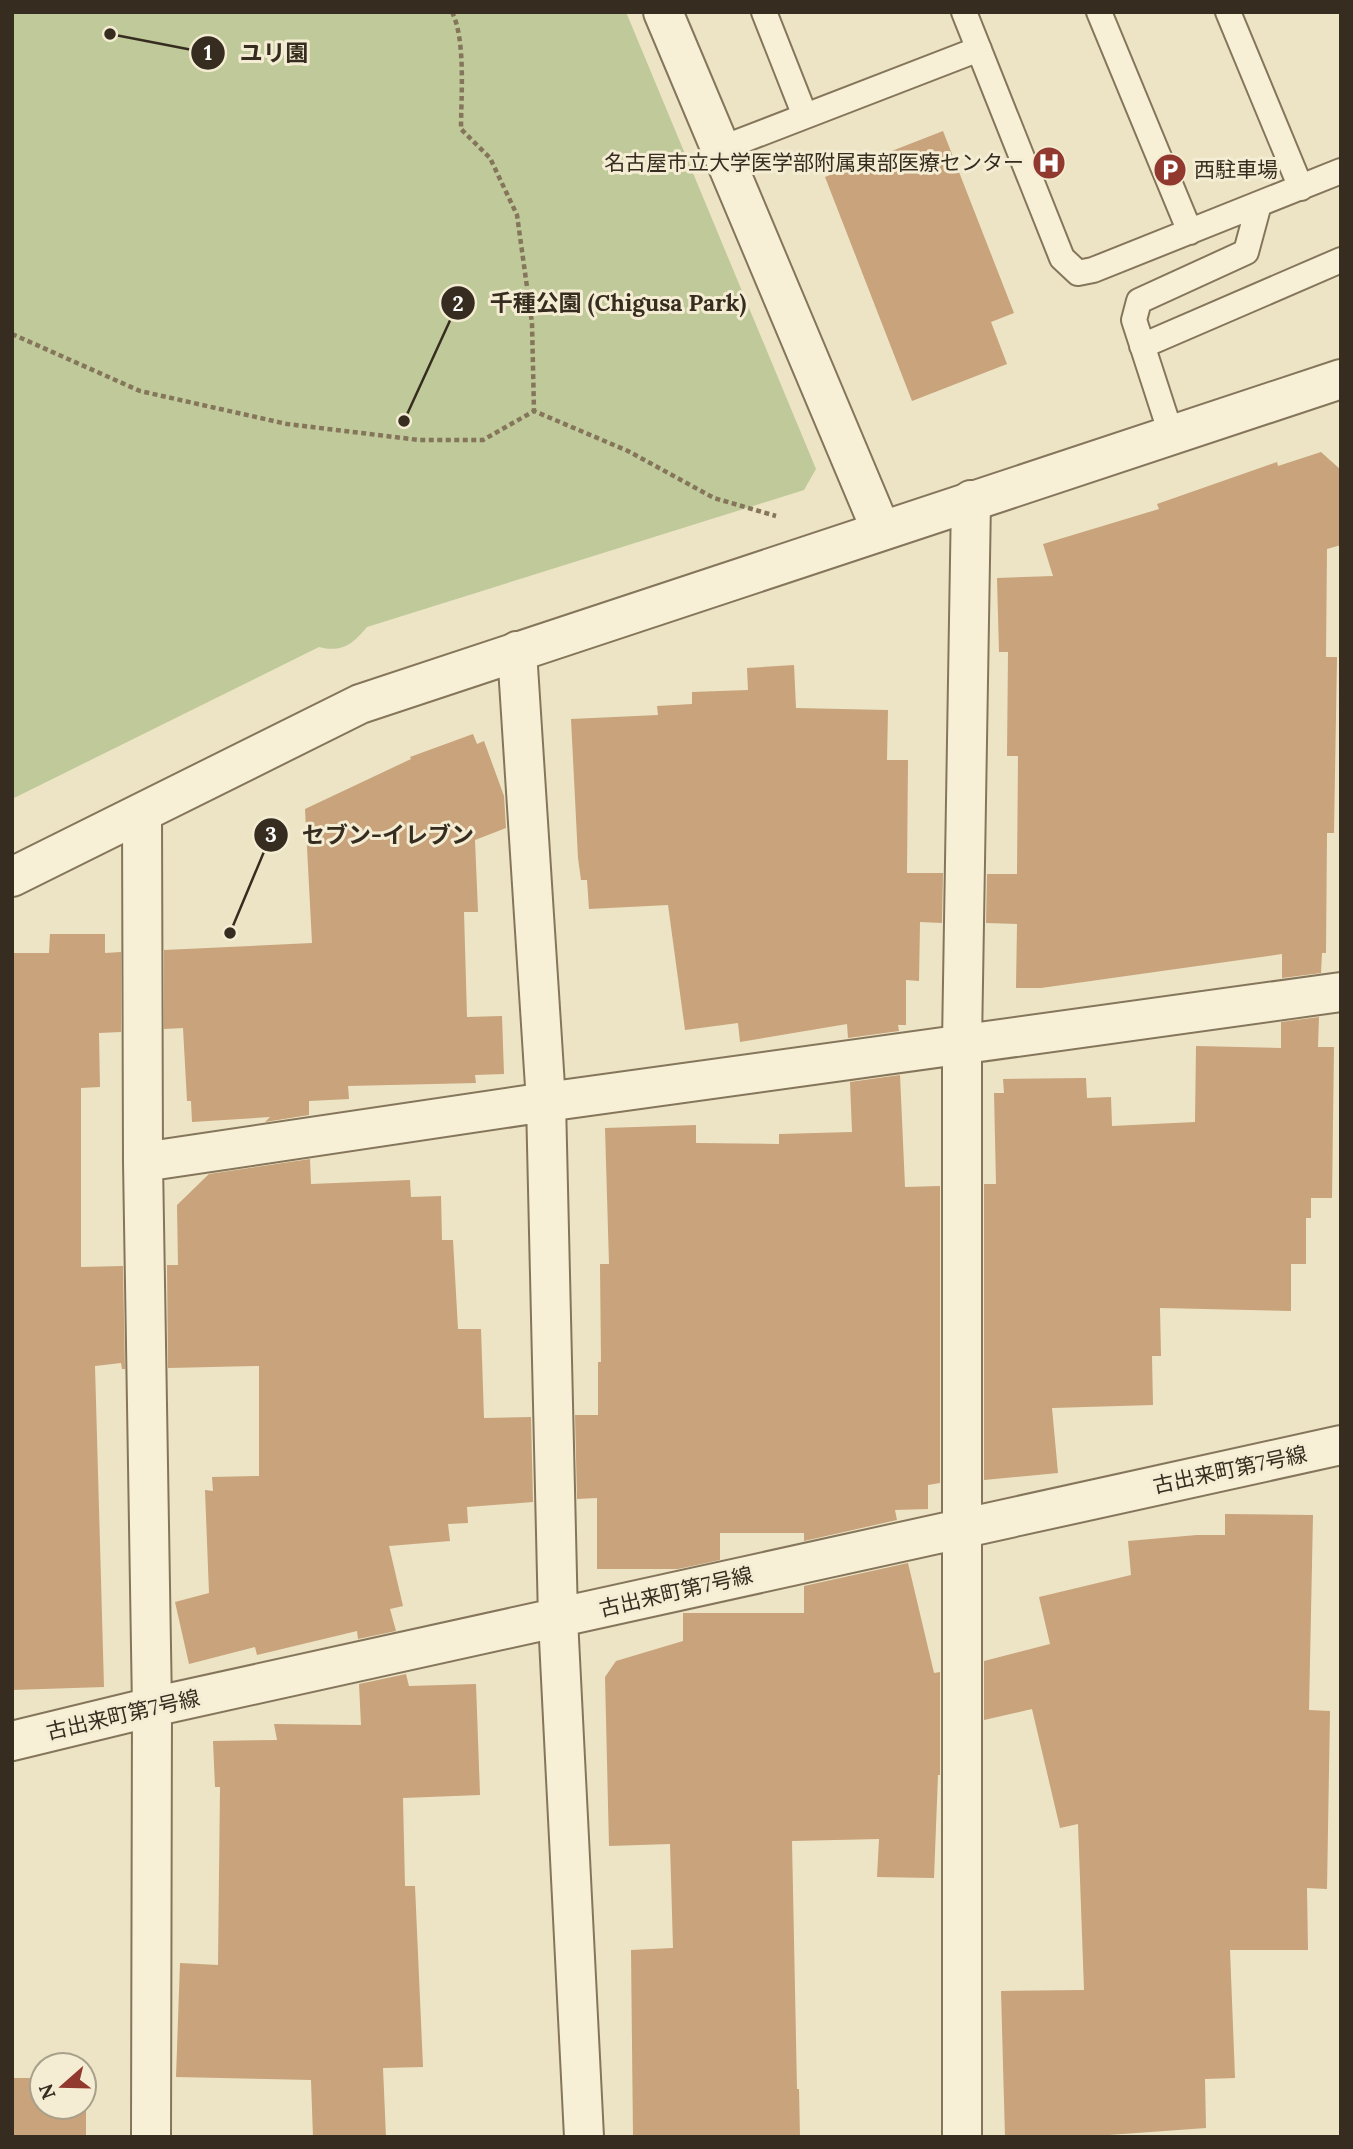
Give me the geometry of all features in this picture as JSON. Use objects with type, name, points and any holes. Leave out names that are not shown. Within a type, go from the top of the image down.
[{"type":"street","points":[[663,12],[881,530]]},
{"type":"street","points":[[12,877],[360,704],[1341,379]]},
{"type":"street","points":[[962,2137],[962,1043],[971,500]]},
{"type":"street","points":[[517,651],[546,1102],[558,1619],[583,2137]]},
{"type":"street","points":[[142,814],[143,1162],[152,1707],[151,2137]]},
{"type":"street","points":[[143,1162],[546,1102],[1341,992]]},
{"type":"street","name":"古出来町第7号線","points":[[12,1741],[152,1707],[1341,1446]]},
{"type":"lane","points":[[764,12],[805,116]]},
{"type":"lane","points":[[964,12],[1062,258],[1078,274],[1341,171]]},
{"type":"lane","points":[[1099,12],[1190,232]]},
{"type":"lane","points":[[1228,12],[1301,188]]},
{"type":"lane","points":[[720,149],[979,49]]},
{"type":"lane","points":[[1171,435],[1134,320],[1139,301],[1246,252],[1259,204]]},
{"type":"lane","points":[[1142,346],[1341,260]]},
{"type":"path","points":[[452,12],[458,24],[461,129],[490,158],[517,215],[532,323],[534,411]]},
{"type":"path","points":[[12,334],[140,391],[287,424],[419,440],[483,440],[534,411]]},
{"type":"path","points":[[534,411],[628,451],[714,498],[782,518]]},
{"type":"green space","points":[[12,12],[626,12],[816,469],[804,490],[367,627],[346,646],[334,649],[319,647],[12,799]]},
{"type":"building","points":[[943,131],[1014,313],[991,322],[1007,364],[912,401],[825,177]]},
{"type":"building","points":[[1321,452],[1341,470],[1341,545],[1327,549],[1326,657],[1337,657],[1334,833],[1327,833],[1326,953],[1322,953],[1321,973],[1282,978],[1282,954],[1041,988],[1016,988],[1017,924],[986,923],[987,874],[1017,874],[1018,756],[1007,756],[1008,652],[999,652],[997,578],[1053,576],[1043,544],[1159,509],[1157,504],[1277,462],[1278,466]]},
{"type":"building","points":[[794,665],[796,708],[888,710],[887,760],[908,760],[907,873],[943,873],[942,923],[920,922],[919,981],[906,980],[906,1025],[898,1025],[899,1031],[848,1038],[847,1024],[740,1042],[738,1023],[685,1030],[668,905],[589,909],[587,880],[581,880],[578,858],[571,719],[658,715],[657,706],[692,704],[692,692],[748,690],[747,668]]},
{"type":"building","points":[[473,734],[477,744],[484,741],[504,796],[506,828],[475,840],[478,912],[464,912],[467,1017],[502,1016],[504,1074],[475,1075],[476,1083],[348,1086],[349,1099],[309,1101],[309,1115],[265,1122],[270,1117],[192,1122],[191,1101],[187,1101],[183,1028],[164,1029],[164,950],[312,943],[305,809],[411,759],[410,757]]},
{"type":"building","points":[[50,934],[105,934],[105,953],[121,952],[121,1032],[99,1033],[100,1087],[81,1088],[81,1267],[123,1266],[125,1369],[122,1369],[121,1363],[95,1366],[104,1687],[12,1690],[12,953],[49,953]]},
{"type":"building","points":[[1319,1017],[1318,1047],[1334,1047],[1332,1198],[1311,1198],[1311,1218],[1306,1218],[1306,1264],[1291,1264],[1291,1311],[1160,1308],[1161,1356],[1152,1356],[1153,1405],[1052,1408],[1058,1473],[984,1480],[984,1184],[996,1184],[994,1093],[1004,1093],[1003,1079],[1086,1078],[1087,1098],[1111,1097],[1112,1126],[1195,1122],[1196,1046],[1281,1048],[1281,1022]]},
{"type":"building","points":[[900,1075],[905,1187],[940,1186],[940,1483],[928,1485],[928,1509],[895,1510],[897,1520],[804,1541],[804,1533],[720,1533],[720,1560],[678,1569],[597,1569],[597,1498],[577,1499],[575,1415],[598,1415],[598,1362],[601,1362],[600,1264],[609,1264],[605,1128],[696,1125],[696,1143],[779,1144],[779,1134],[852,1132],[850,1082]]},
{"type":"building","points":[[310,1159],[311,1184],[410,1180],[411,1197],[441,1196],[442,1240],[453,1240],[458,1329],[481,1329],[484,1418],[531,1417],[533,1502],[467,1507],[468,1523],[448,1524],[450,1541],[389,1546],[403,1606],[390,1609],[396,1631],[358,1639],[357,1631],[257,1655],[255,1647],[189,1664],[175,1602],[209,1593],[205,1490],[213,1491],[212,1477],[259,1476],[259,1366],[168,1368],[167,1265],[178,1265],[177,1205],[209,1174]]},
{"type":"building","points":[[1225,1514],[1313,1515],[1309,1710],[1330,1711],[1327,1889],[1307,1888],[1308,1950],[1230,1950],[1235,2078],[1205,2079],[1206,2128],[1081,2137],[1005,2137],[1001,1991],[1084,1990],[1078,1824],[1060,1828],[1032,1709],[984,1720],[984,1661],[1050,1644],[1039,1597],[1131,1575],[1128,1541],[1225,1535]]},
{"type":"building","points":[[908,1563],[934,1673],[940,1672],[940,1775],[934,1878],[877,1877],[879,1839],[792,1841],[800,2137],[633,2137],[631,1950],[673,1948],[670,1844],[609,1846],[605,1677],[616,1661],[683,1641],[683,1613],[804,1613],[804,1586]]},
{"type":"building","points":[[406,1674],[409,1686],[476,1684],[480,1795],[403,1798],[405,1886],[415,1886],[423,2067],[383,2068],[386,2137],[313,2137],[311,2080],[176,2077],[180,1963],[218,1965],[220,1787],[215,1787],[213,1741],[277,1740],[274,1724],[361,1725],[359,1684]]},
{"type":"building","points":[[12,2078],[28,2078],[28,2121],[86,2121],[86,2135],[12,2136]]},
{"type":"place","name":"ユリ園","points":[[110,34]]},
{"type":"place","name":"名古屋市立大学医学部附属東部医療センター","points":[[1049,163]]},
{"type":"place","name":"西駐車場","points":[[1170,170]]},
{"type":"place","name":"千種公園 (Chigusa Park)","points":[[404,421]]},
{"type":"place","name":"セブン-イレブン","points":[[230,933]]}]
